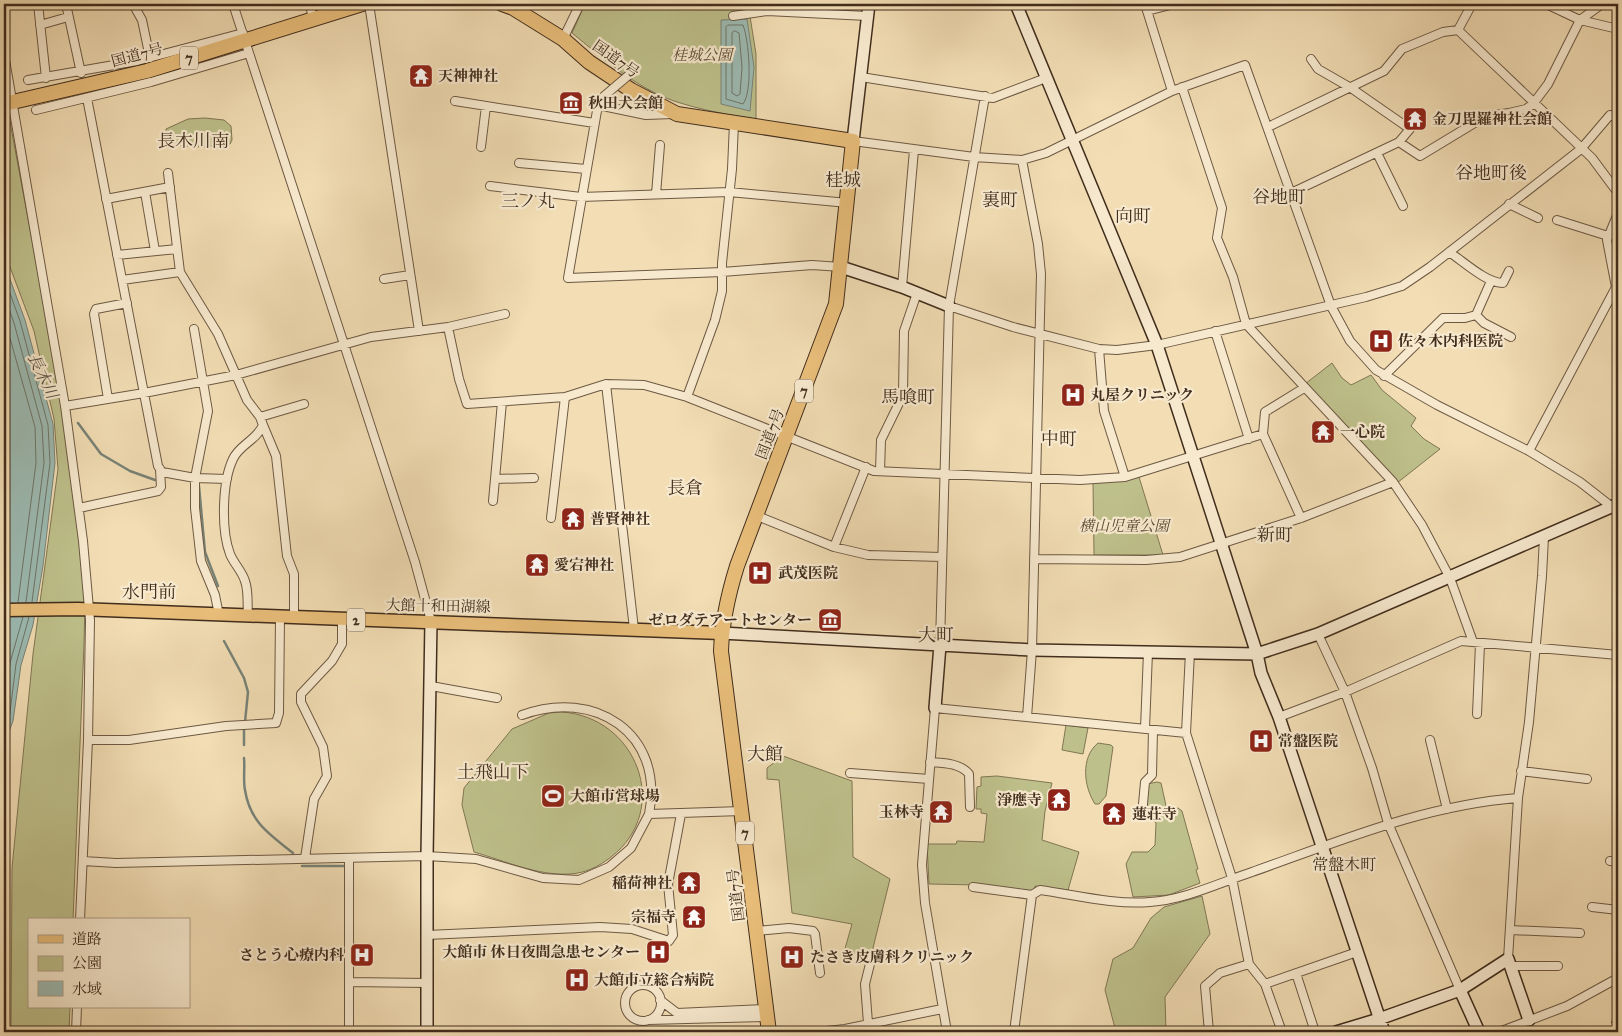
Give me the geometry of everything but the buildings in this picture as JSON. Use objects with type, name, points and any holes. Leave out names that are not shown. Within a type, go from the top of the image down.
[{"type":"highway","name":"国道7号","points":[[8,103],[147,71],[246,42],[362,4]]},
{"type":"highway","name":"国道7号","points":[[502,4],[514,8],[563,39],[589,62],[631,90],[677,114],[853,141],[836,304],[787,436],[755,515],[726,602],[721,633],[721,651],[768,1032]]},
{"type":"main road","name":"大館十和田湖線","points":[[4,610],[84,609],[721,633]]},
{"type":"street","points":[[38,4],[46,78]]},
{"type":"street","points":[[66,4],[81,73]]},
{"type":"street","points":[[133,4],[142,20],[150,58]]},
{"type":"street","points":[[233,4],[432,621],[427,856],[427,1032]]},
{"type":"street","points":[[310,4],[313,20]]},
{"type":"street","points":[[368,4],[419,331]]},
{"type":"street","points":[[563,39],[580,4]]},
{"type":"street","points":[[869,4],[853,141],[974,157],[1022,160],[1046,153],[1172,91],[1245,65],[1331,306],[1350,341],[1367,362],[1384,376],[1403,384],[1437,405],[1529,451],[1615,505]]},
{"type":"street","points":[[1016,4],[1074,140],[1157,345],[1257,654],[1261,673],[1279,717],[1384,1032]]},
{"type":"street","points":[[1172,91],[1146,8],[1174,4]]},
{"type":"street","points":[[1458,30],[1472,4]]},
{"type":"street","points":[[1546,4],[1580,20],[1618,29]]},
{"type":"street","points":[[1399,142],[1420,156],[1486,116],[1526,109],[1533,104],[1548,84],[1580,20],[1602,4]]},
{"type":"street","points":[[733,16],[767,11],[868,16]]},
{"type":"street","points":[[40,25],[68,17]]},
{"type":"street","points":[[1268,127],[1384,71],[1402,50],[1443,32],[1458,30]]},
{"type":"street","points":[[1458,30],[1602,170],[1618,193]]},
{"type":"street","points":[[28,80],[81,73],[150,58],[246,42]]},
{"type":"street","points":[[36,110],[151,82],[246,42]]},
{"type":"street","points":[[4,54],[8,103],[65,406],[79,508],[88,740],[80,918]]},
{"type":"street","points":[[1291,193],[1399,142],[1410,129],[1351,88],[1318,69],[1311,59]]},
{"type":"street","points":[[630,74],[603,97],[598,105],[568,278],[722,272],[812,265],[841,267],[1013,327],[1039,332],[1099,349],[1135,349],[1157,345],[1331,306],[1402,286],[1449,252],[1581,149],[1610,115],[1618,118]]},
{"type":"street","points":[[861,77],[985,96],[1003,95],[1046,78]]},
{"type":"street","points":[[1182,87],[1222,208],[1217,238],[1233,277],[1246,324],[1393,482],[1422,525],[1450,578],[1477,643],[1477,714]]},
{"type":"street","points":[[947,1032],[925,903],[922,865],[940,645],[949,306],[985,96]]},
{"type":"street","points":[[79,508],[158,491],[161,487],[160,469],[87,98]]},
{"type":"street","points":[[455,101],[594,124]]},
{"type":"street","points":[[598,105],[646,115],[677,114]]},
{"type":"street","points":[[481,147],[486,106]]},
{"type":"street","points":[[687,397],[715,320],[722,291],[734,123]]},
{"type":"street","points":[[656,194],[660,145]]},
{"type":"street","points":[[902,287],[914,150]]},
{"type":"street","points":[[1377,153],[1403,206]]},
{"type":"street","points":[[1022,160],[1038,244],[1041,274],[1032,650],[1027,717]]},
{"type":"street","points":[[519,164],[586,169]]},
{"type":"street","points":[[168,173],[180,272],[218,334],[247,400],[260,417],[276,456],[287,556],[294,574],[294,617]]},
{"type":"street","points":[[490,186],[581,197],[729,192],[848,203]]},
{"type":"street","points":[[106,199],[170,187]]},
{"type":"street","points":[[144,192],[155,251]]},
{"type":"street","points":[[1509,204],[1538,218]]},
{"type":"street","points":[[1529,451],[1616,287],[1608,236],[1618,213]]},
{"type":"street","points":[[1557,220],[1608,236]]},
{"type":"street","points":[[117,255],[177,249]]},
{"type":"street","points":[[1449,252],[1491,280],[1502,283],[1508,271]]},
{"type":"street","points":[[122,280],[180,272]]},
{"type":"street","points":[[384,279],[410,275]]},
{"type":"street","points":[[1476,316],[1491,280]]},
{"type":"street","points":[[880,471],[881,440],[903,395],[904,331],[918,293]]},
{"type":"street","points":[[108,399],[94,314],[96,309],[127,303]]},
{"type":"street","points":[[65,406],[204,382],[371,337],[448,327],[505,314]]},
{"type":"street","points":[[1384,376],[1443,318],[1476,316]]},
{"type":"street","points":[[1476,316],[1484,323],[1510,337]]},
{"type":"street","points":[[448,327],[459,379],[467,404],[565,397],[606,384],[644,385],[687,397],[880,471],[1080,480],[1125,477],[1264,434]]},
{"type":"street","points":[[194,329],[208,411],[195,478],[195,508],[201,561],[215,594],[220,615]]},
{"type":"street","points":[[1215,331],[1249,439]]},
{"type":"street","points":[[1099,349],[1104,411],[1125,477]]},
{"type":"street","points":[[606,384],[634,629]]},
{"type":"street","points":[[1301,518],[1264,434],[1265,412],[1304,388]]},
{"type":"street","points":[[551,518],[565,397]]},
{"type":"street","points":[[493,501],[502,402]]},
{"type":"street","points":[[260,417],[304,404]]},
{"type":"street","points":[[248,616],[246,581],[231,555],[224,510],[227,479],[233,457],[259,434],[263,425]]},
{"type":"street","points":[[834,547],[866,467]]},
{"type":"street","points":[[160,469],[173,474],[195,478],[227,479]]},
{"type":"street","points":[[495,479],[534,478]]},
{"type":"street","points":[[1034,559],[1146,560],[1180,558],[1301,518],[1393,482]]},
{"type":"street","points":[[721,633],[1032,650],[1257,654],[1318,634],[1615,505]]},
{"type":"street","points":[[755,515],[834,547],[868,555],[942,556]]},
{"type":"street","points":[[1529,1020],[1510,962],[1510,930],[1518,798],[1529,722],[1544,537]]},
{"type":"street","points":[[88,740],[129,740],[226,726],[276,723],[279,713],[280,617]]},
{"type":"street","points":[[305,858],[314,799],[327,776],[322,747],[301,702],[301,694],[332,661],[342,644],[342,619]]},
{"type":"street","points":[[1318,634],[1345,692],[1372,768],[1388,823],[1478,1032]]},
{"type":"street","points":[[1279,717],[1345,692],[1461,641],[1618,655]]},
{"type":"street","points":[[1142,815],[1145,782],[1152,776],[1149,730],[1148,652]]},
{"type":"street","points":[[1190,652],[1186,733],[1232,878],[1249,964],[1265,984],[1282,1032]]},
{"type":"street","points":[[431,686],[497,698]]},
{"type":"street","points":[[83,861],[116,864],[427,856],[476,859],[543,878],[580,880],[610,867],[631,848],[648,814],[652,792],[648,766],[638,741],[624,727],[592,711],[572,706],[541,708],[522,715]]},
{"type":"street","points":[[935,708],[1186,733]]},
{"type":"street","points":[[1430,740],[1447,809]]},
{"type":"street","points":[[930,762],[948,764],[966,770],[969,774],[970,807]]},
{"type":"street","points":[[1521,771],[1587,779]]},
{"type":"street","points":[[850,773],[929,779]]},
{"type":"street","points":[[973,887],[1032,895],[1040,890],[1122,902],[1151,902],[1176,898],[1388,823],[1482,801],[1518,798]]},
{"type":"street","points":[[648,814],[742,811]]},
{"type":"street","points":[[427,936],[600,927],[632,930],[669,940],[673,935],[668,884],[681,814]]},
{"type":"street","points":[[349,858],[349,1032]]},
{"type":"street","points":[[1610,861],[1618,862]]},
{"type":"street","points":[[1014,1032],[1032,895]]},
{"type":"street","points":[[1592,907],[1618,910]]},
{"type":"street","points":[[756,931],[788,928],[813,931],[820,972]]},
{"type":"street","points":[[1510,930],[1580,933]]},
{"type":"street","points":[[1265,984],[1357,952]]},
{"type":"street","points":[[868,1023],[866,984],[872,956]]},
{"type":"street","points":[[1336,1032],[1460,990],[1510,962],[1558,966]]},
{"type":"street","points":[[1209,1032],[1205,986],[1220,973],[1249,964]]},
{"type":"street","points":[[1296,973],[1315,1032]]},
{"type":"street","points":[[1500,1032],[1567,1006],[1618,978]]},
{"type":"street","points":[[349,982],[427,983]]},
{"type":"street","points":[[637,986],[650,986],[660,1000],[677,1013],[766,1013],[638,1020],[629,1014],[625,1004],[628,993],[637,986]]},
{"type":"street","points":[[648,1020],[658,1012],[660,1000]]},
{"type":"street","points":[[76,1032],[77,1008]]},
{"type":"street","points":[[817,1032],[845,1031],[868,1023],[942,1009]]},
{"type":"green space","name":"桂城公園","points":[[585,4],[748,4],[756,54],[756,119],[715,112],[674,101],[633,80],[572,33]]},
{"type":"green space","points":[[4,90],[63,406],[85,600],[73,918],[28,918],[28,1008],[70,1008],[69,1032],[11,1032],[12,868],[33,654],[58,469],[54,419],[34,331],[4,251]]},
{"type":"green space","points":[[188,119],[224,120],[231,126],[232,140],[230,144],[202,147],[171,145],[167,143],[166,129]]},
{"type":"green space","points":[[1332,363],[1342,378],[1351,385],[1371,375],[1382,390],[1416,418],[1411,426],[1424,439],[1440,449],[1397,483],[1379,461],[1305,384]]},
{"type":"green space","name":"横山児童公園","points":[[1139,477],[1163,555],[1094,555],[1093,483],[1121,481]]},
{"type":"green space","name":"大館市営球場","points":[[561,712],[587,717],[609,730],[626,747],[637,768],[642,791],[640,815],[630,837],[611,857],[601,864],[587,871],[570,874],[546,873],[474,852],[462,805],[464,788],[512,729],[549,713]]},
{"type":"green space","points":[[1066,725],[1088,728],[1083,754],[1062,750]]},
{"type":"green space","points":[[1098,743],[1113,747],[1106,796],[1099,804],[1095,804],[1086,781],[1086,764],[1092,749]]},
{"type":"green space","points":[[783,756],[852,781],[853,857],[890,879],[871,956],[844,952],[852,924],[792,913],[779,780],[767,779],[767,768]]},
{"type":"green space","points":[[997,776],[1052,783],[1045,811],[1042,840],[1079,852],[1068,890],[1035,886],[1034,892],[977,885],[929,884],[927,844],[956,844],[957,841],[984,842],[987,814],[981,813],[981,809],[976,809],[977,787],[981,786],[981,777]]},
{"type":"green space","points":[[1161,783],[1167,810],[1178,808],[1182,811],[1200,883],[1169,895],[1133,897],[1126,864],[1132,852],[1148,852],[1155,845],[1156,823],[1145,813],[1147,784]]},
{"type":"green space","points":[[1202,896],[1210,934],[1165,997],[1166,1032],[1116,1032],[1105,990],[1113,959],[1133,948],[1151,918],[1164,907]]},
{"type":"water","points":[[747,19],[754,67],[750,111],[721,104],[721,20]]},
{"type":"water","name":"長木川","points":[[4,263],[25,320],[53,424],[55,463],[43,566],[33,625],[21,665],[13,721],[4,745]]},
{"type":"waterway","points":[[78,423],[101,454],[130,471],[155,480]]},
{"type":"waterway","points":[[199,486],[205,552],[218,586]]},
{"type":"waterway","points":[[224,641],[244,678],[248,692],[245,722]]},
{"type":"waterway","points":[[244,729],[244,745]]},
{"type":"waterway","points":[[244,758],[244,786],[251,811],[262,826],[293,853]]},
{"type":"waterway","points":[[302,866],[345,866]]},
{"type":"railway","points":[[1596,1032],[1618,1019]]},
{"type":"place","name":"天神神社","points":[[421,76]]},
{"type":"place","name":"秋田犬会館","points":[[571,103]]},
{"type":"place","name":"金刀毘羅神社会館","points":[[1415,119]]},
{"type":"place","name":"佐々木内科医院","points":[[1381,341]]},
{"type":"place","name":"丸屋クリニック","points":[[1073,395]]},
{"type":"place","name":"一心院","points":[[1323,432]]},
{"type":"place","name":"普賢神社","points":[[573,519]]},
{"type":"place","name":"愛宕神社","points":[[537,565]]},
{"type":"place","name":"武茂医院","points":[[760,573]]},
{"type":"place","name":"ゼロダテアートセンター","points":[[830,620]]},
{"type":"place","name":"常盤医院","points":[[1261,741]]},
{"type":"place","name":"大館市営球場","points":[[553,796]]},
{"type":"place","name":"淨應寺","points":[[1059,800]]},
{"type":"place","name":"玉林寺","points":[[941,812]]},
{"type":"place","name":"蓮荘寺","points":[[1114,814]]},
{"type":"place","name":"稲荷神社","points":[[689,883]]},
{"type":"place","name":"宗福寺","points":[[694,917]]},
{"type":"place","name":"大館市 休日夜間急患センター","points":[[658,952]]},
{"type":"place","name":"さとう心療内科","points":[[362,955]]},
{"type":"place","name":"たさき皮膚科クリニック","points":[[792,957]]},
{"type":"place","name":"大館市立総合病院","points":[[577,980]]},
{"type":"district","name":"長木川南","points":[[193,141]]},
{"type":"district","name":"谷地町後","points":[[1491,173]]},
{"type":"district","name":"桂城","points":[[843,180]]},
{"type":"district","name":"谷地町","points":[[1279,197]]},
{"type":"district","name":"裏町","points":[[1000,200]]},
{"type":"district","name":"三ノ丸","points":[[528,201]]},
{"type":"district","name":"向町","points":[[1133,216]]},
{"type":"district","name":"馬喰町","points":[[908,397]]},
{"type":"district","name":"中町","points":[[1059,439]]},
{"type":"district","name":"長倉","points":[[685,488]]},
{"type":"district","name":"新町","points":[[1275,535]]},
{"type":"district","name":"水門前","points":[[149,592]]},
{"type":"district","name":"大町","points":[[936,635]]},
{"type":"district","name":"大館","points":[[765,754]]},
{"type":"district","name":"土飛山下","points":[[493,772]]},
{"type":"district","name":"常盤木町","points":[[1344,864]]}]
